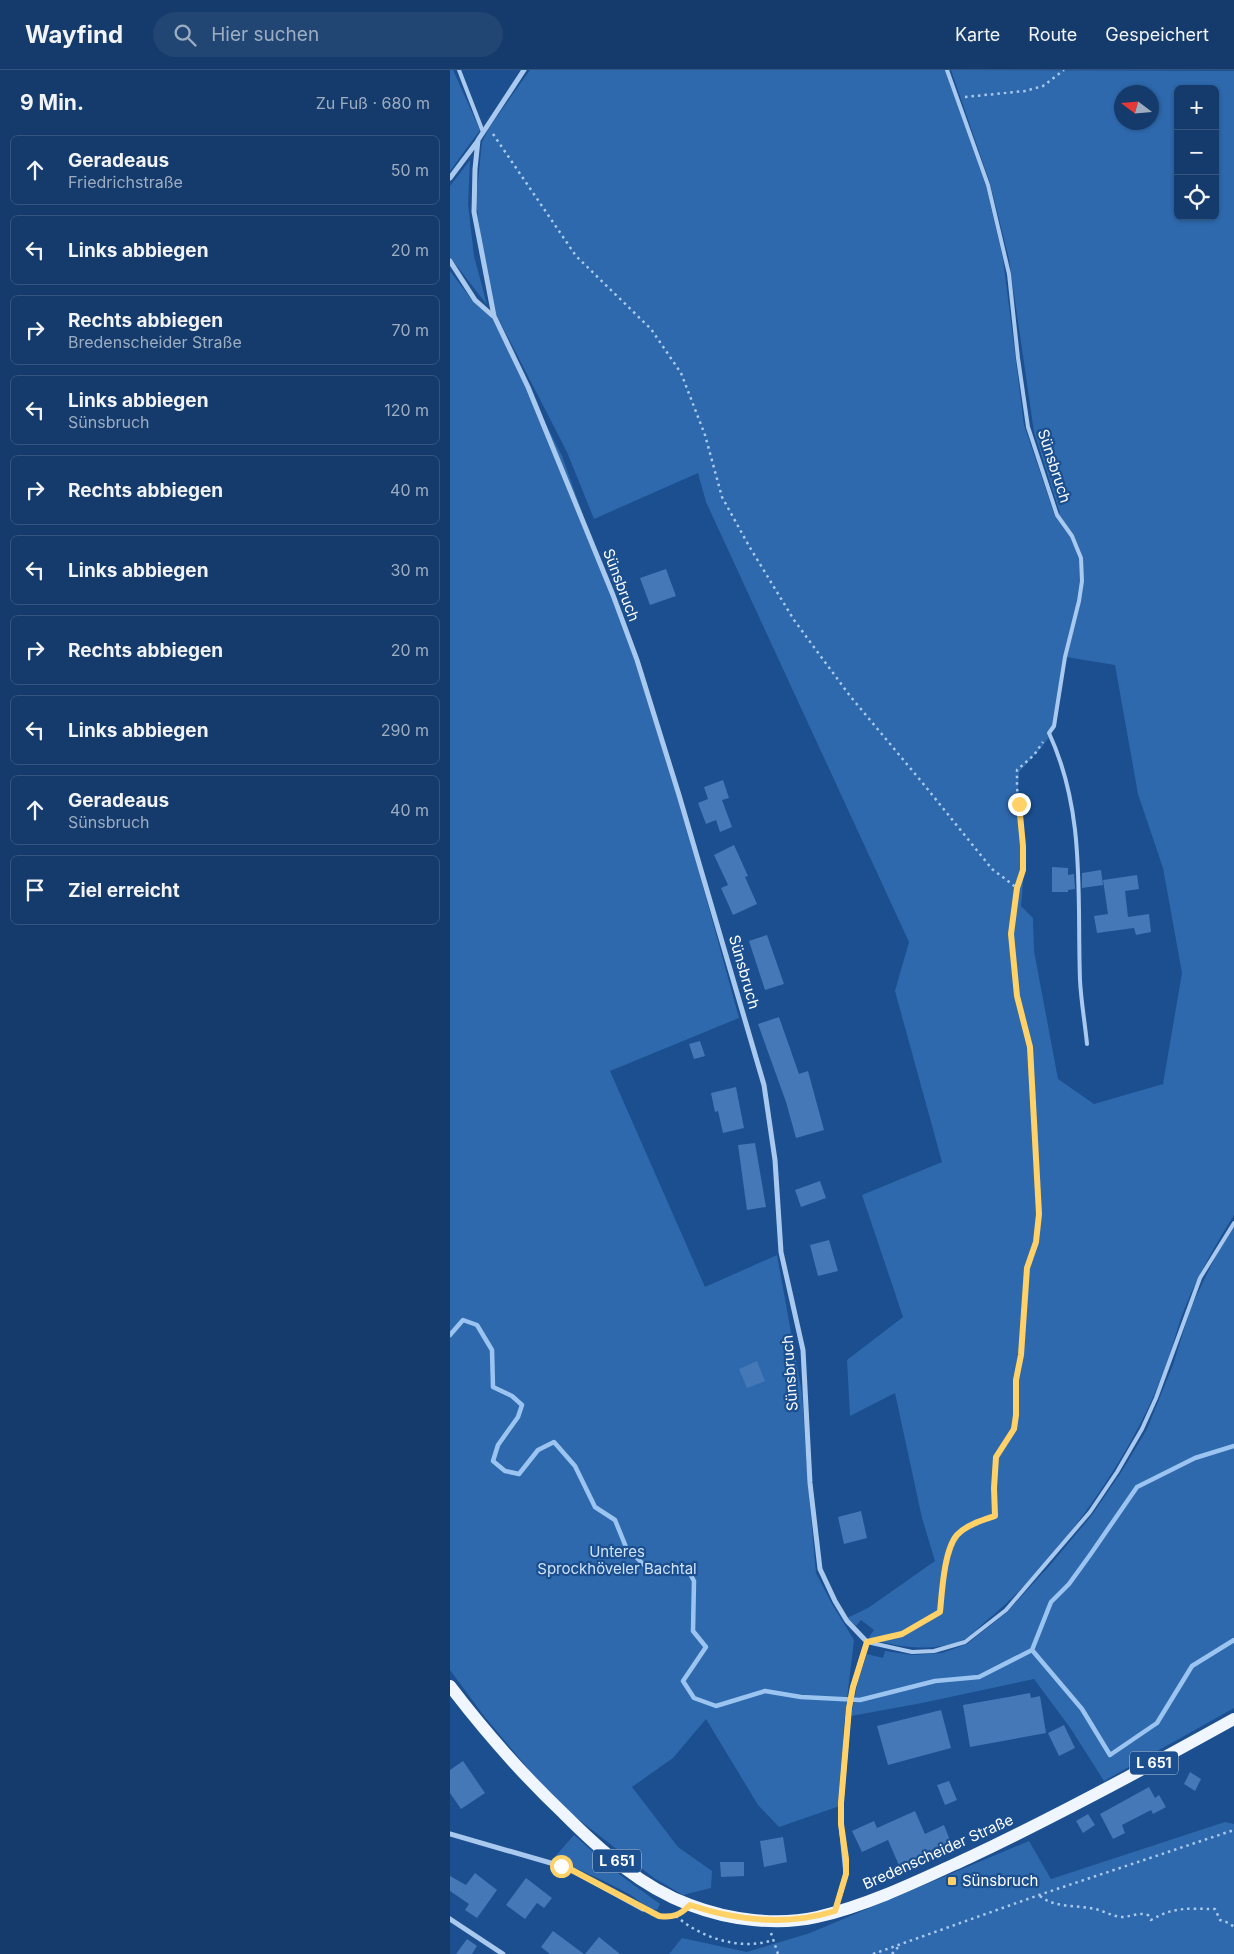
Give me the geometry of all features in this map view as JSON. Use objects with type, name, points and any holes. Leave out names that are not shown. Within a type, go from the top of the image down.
[{"type":"main road","name":"Bredenscheider Straße","points":[[450,1686],[510,1760],[586,1836],[650,1886],[690,1905],[724,1915],[766,1920],[792,1920],[817,1917],[872,1899],[948,1867],[1075,1806],[1234,1719]]},
{"type":"street","name":"Sünsbruch","points":[[524,70],[478,140],[473,190],[474,212],[494,316],[528,387],[613,595],[637,660],[679,795],[764,1085],[775,1160],[781,1252],[803,1350],[810,1483],[820,1569],[835,1602],[847,1621],[868,1642]]},
{"type":"street","points":[[450,178],[478,140]]},
{"type":"street","points":[[450,261],[475,300],[494,316]]},
{"type":"street","points":[[835,1911],[846,1874],[841,1803],[849,1708],[853,1687],[868,1642]]},
{"type":"street","points":[[450,1834],[568,1868],[643,1909]]},
{"type":"street","points":[[450,1919],[503,1954]]},
{"type":"lane","points":[[459,70],[483,132]]},
{"type":"lane","name":"Sünsbruch","points":[[947,70],[988,185],[1009,274],[1028,427],[1057,515],[1072,536],[1081,558],[1082,581],[1079,601],[1065,657],[1054,726],[1050,733]]},
{"type":"lane","points":[[1050,733],[1072,801],[1078,853],[1080,981],[1087,1044]]},
{"type":"lane","points":[[868,1642],[912,1652],[934,1651],[965,1642],[1006,1610],[1090,1512],[1117,1472],[1142,1429],[1156,1398],[1200,1278],[1234,1222]]},
{"type":"path","points":[[956,95],[977,97],[1025,91],[1043,86],[1064,70]]},
{"type":"path","points":[[487,124],[576,256],[651,329],[681,373],[705,435],[722,497],[794,620],[850,696],[992,870],[1017,888]]},
{"type":"path","points":[[868,1642],[902,1634],[940,1612],[943,1584],[952,1544],[958,1534],[974,1523],[995,1516],[996,1457],[1014,1429],[1016,1380],[1021,1355],[1027,1268],[1036,1242],[1039,1214],[1030,1047],[1017,996],[1011,934],[1017,888],[1023,870],[1020,812],[1016,788],[1017,770],[1034,755],[1050,733]]},
{"type":"path","points":[[873,1954],[1039,1895],[1234,1830]]},
{"type":"path","points":[[1039,1895],[1053,1903],[1096,1910],[1123,1917],[1141,1913],[1148,1915],[1150,1920],[1167,1911],[1188,1908],[1215,1909],[1220,1920],[1230,1923],[1234,1927]]},
{"type":"path","points":[[643,1909],[668,1918],[676,1916],[690,1905]]},
{"type":"path","points":[[676,1916],[685,1924],[726,1941],[754,1945],[774,1940]]},
{"type":"path","points":[[892,1954],[901,1944]]},
{"type":"path","points":[[776,1947],[778,1954]]},
{"type":"green space","points":[[450,70],[453,70],[480,130],[450,171]]},
{"type":"green space","points":[[530,70],[945,70],[986,186],[1003,259],[1024,425],[1055,516],[1060,513],[1034,432],[1009,259],[990,183],[951,70],[1234,71],[1234,1215],[1208,1259],[1191,1293],[1154,1396],[1108,1479],[1071,1532],[1029,1581],[972,1634],[952,1644],[918,1648],[885,1643],[869,1637],[874,1630],[861,1620],[856,1626],[847,1618],[868,1608],[935,1561],[922,1518],[895,1393],[850,1416],[847,1360],[903,1317],[862,1195],[942,1162],[895,991],[909,942],[706,502],[698,473],[594,519],[567,452],[496,314],[483,254],[476,201],[482,142],[489,128]],"holes":[[[1066,657],[1115,665],[1138,794],[1163,868],[1182,973],[1163,1084],[1094,1104],[1058,1079],[1034,951],[1033,918],[1021,906],[1026,848],[1018,788],[1019,772],[1042,747],[1056,727]]]},
{"type":"green space","points":[[470,160],[468,204],[474,256],[487,305],[450,257],[450,186]]},
{"type":"green space","name":"Unteres Sprockhöveler Bachtal","points":[[450,271],[472,300],[492,318],[562,456],[635,661],[687,828],[739,1018],[610,1071],[705,1287],[777,1255],[802,1393],[816,1573],[854,1640],[844,1724],[840,1806],[779,1827],[758,1805],[706,1719],[673,1758],[632,1787],[678,1847],[712,1871],[711,1888],[683,1895],[654,1878],[556,1802],[484,1716],[450,1670]]},
{"type":"green space","points":[[1234,1226],[1234,1708],[1104,1781],[1071,1729],[1034,1679],[851,1716],[858,1681],[867,1654],[883,1658],[885,1651],[912,1655],[942,1653],[967,1644],[1007,1612],[1092,1515],[1122,1471],[1147,1429],[1173,1365],[1191,1307],[1219,1249]]},
{"type":"green space","points":[[1225,1822],[1234,1824],[1234,1954],[669,1954],[682,1938],[747,1952],[810,1933],[1029,1841],[1051,1879]]},
{"type":"green space","points":[[574,1835],[616,1872],[660,1904],[657,1910],[600,1879],[552,1860]]},
{"type":"building","points":[[666,569],[676,596],[650,605],[640,578]]},
{"type":"building","points":[[723,780],[729,798],[722,800],[732,827],[720,832],[716,820],[706,824],[698,803],[708,799],[704,787]]},
{"type":"building","points":[[734,845],[748,876],[745,877],[757,904],[733,915],[721,888],[728,885],[714,855]]},
{"type":"building","points":[[1052,867],[1068,868],[1068,875],[1074,874],[1075,889],[1068,890],[1068,892],[1052,892]]},
{"type":"building","points":[[1101,870],[1103,885],[1082,888],[1082,873]]},
{"type":"building","points":[[1137,875],[1139,889],[1125,891],[1128,917],[1149,914],[1151,932],[1136,935],[1134,928],[1097,933],[1094,916],[1108,914],[1103,880]]},
{"type":"building","points":[[767,935],[784,984],[765,990],[749,941]]},
{"type":"building","points":[[779,1017],[799,1074],[808,1071],[824,1130],[796,1138],[786,1102],[758,1024]]},
{"type":"building","points":[[700,1041],[705,1056],[694,1059],[689,1044]]},
{"type":"building","points":[[736,1087],[744,1128],[723,1133],[718,1111],[715,1112],[711,1093]]},
{"type":"building","points":[[755,1143],[766,1207],[747,1210],[738,1145]]},
{"type":"building","points":[[820,1181],[826,1198],[801,1207],[795,1190]]},
{"type":"building","points":[[829,1240],[838,1271],[818,1276],[810,1245]]},
{"type":"building","points":[[757,1361],[765,1381],[747,1388],[739,1369]]},
{"type":"building","points":[[861,1511],[867,1538],[844,1544],[838,1517]]},
{"type":"building","points":[[1030,1693],[1031,1698],[1040,1696],[1046,1733],[970,1747],[963,1705]]},
{"type":"building","points":[[941,1710],[951,1748],[888,1765],[877,1726]]},
{"type":"building","points":[[1064,1725],[1075,1748],[1059,1756],[1048,1733]]},
{"type":"building","points":[[463,1761],[485,1793],[461,1809],[450,1793],[450,1770]]},
{"type":"building","points":[[1190,1772],[1201,1779],[1195,1791],[1184,1784]]},
{"type":"building","points":[[949,1781],[957,1800],[945,1805],[937,1785]]},
{"type":"building","points":[[1149,1787],[1155,1798],[1159,1795],[1166,1807],[1153,1814],[1151,1810],[1122,1825],[1125,1833],[1113,1839],[1100,1814]]},
{"type":"building","points":[[915,1811],[925,1834],[944,1825],[953,1848],[901,1870],[888,1840],[862,1852],[852,1831],[874,1821],[877,1828]]},
{"type":"building","points":[[1088,1814],[1095,1825],[1083,1833],[1076,1821]]},
{"type":"building","points":[[783,1837],[787,1862],[764,1867],[760,1841]]},
{"type":"building","points":[[720,1862],[744,1862],[744,1876],[721,1877]]},
{"type":"building","points":[[475,1873],[497,1890],[477,1918],[465,1910],[469,1904],[450,1891],[450,1876],[466,1885]]},
{"type":"building","points":[[526,1878],[552,1898],[544,1908],[537,1903],[525,1919],[506,1905]]},
{"type":"building","points":[[553,1931],[584,1954],[550,1954],[541,1947]]},
{"type":"building","points":[[599,1937],[620,1954],[585,1954]]},
{"type":"building","points":[[467,1939],[477,1946],[472,1954],[456,1954]]},
{"type":"waterway","points":[[450,1335],[463,1320],[477,1325],[492,1350],[493,1387],[512,1396],[522,1405],[518,1417],[498,1445],[493,1461],[505,1471],[519,1474],[538,1450],[554,1442],[575,1466],[595,1507],[615,1520],[626,1547],[645,1566],[663,1570],[689,1572],[694,1581],[693,1631],[706,1647],[683,1681],[694,1698],[716,1706],[765,1691],[801,1697],[860,1700],[935,1681],[979,1677],[1032,1650],[1051,1602],[1069,1584],[1137,1487],[1195,1458],[1234,1446]]},
{"type":"waterway","points":[[1032,1650],[1082,1709],[1110,1755],[1157,1723],[1192,1666],[1234,1640]]},
{"type":"place","name":"Sünsbruch","points":[[952,1881]]},
{"type":"route","points":[[561,1866],[652,1914],[668,1918],[683,1912],[690,1905],[724,1915],[766,1920],[792,1920],[817,1917],[835,1911],[846,1874],[841,1803],[849,1708],[853,1687],[867,1642],[902,1634],[940,1612],[945,1572],[952,1544],[958,1534],[974,1523],[995,1516],[996,1457],[1014,1429],[1016,1380],[1021,1355],[1020,1342],[1027,1268],[1036,1242],[1039,1214],[1030,1047],[1017,996],[1011,934],[1017,888],[1023,870],[1019,804]]}]
